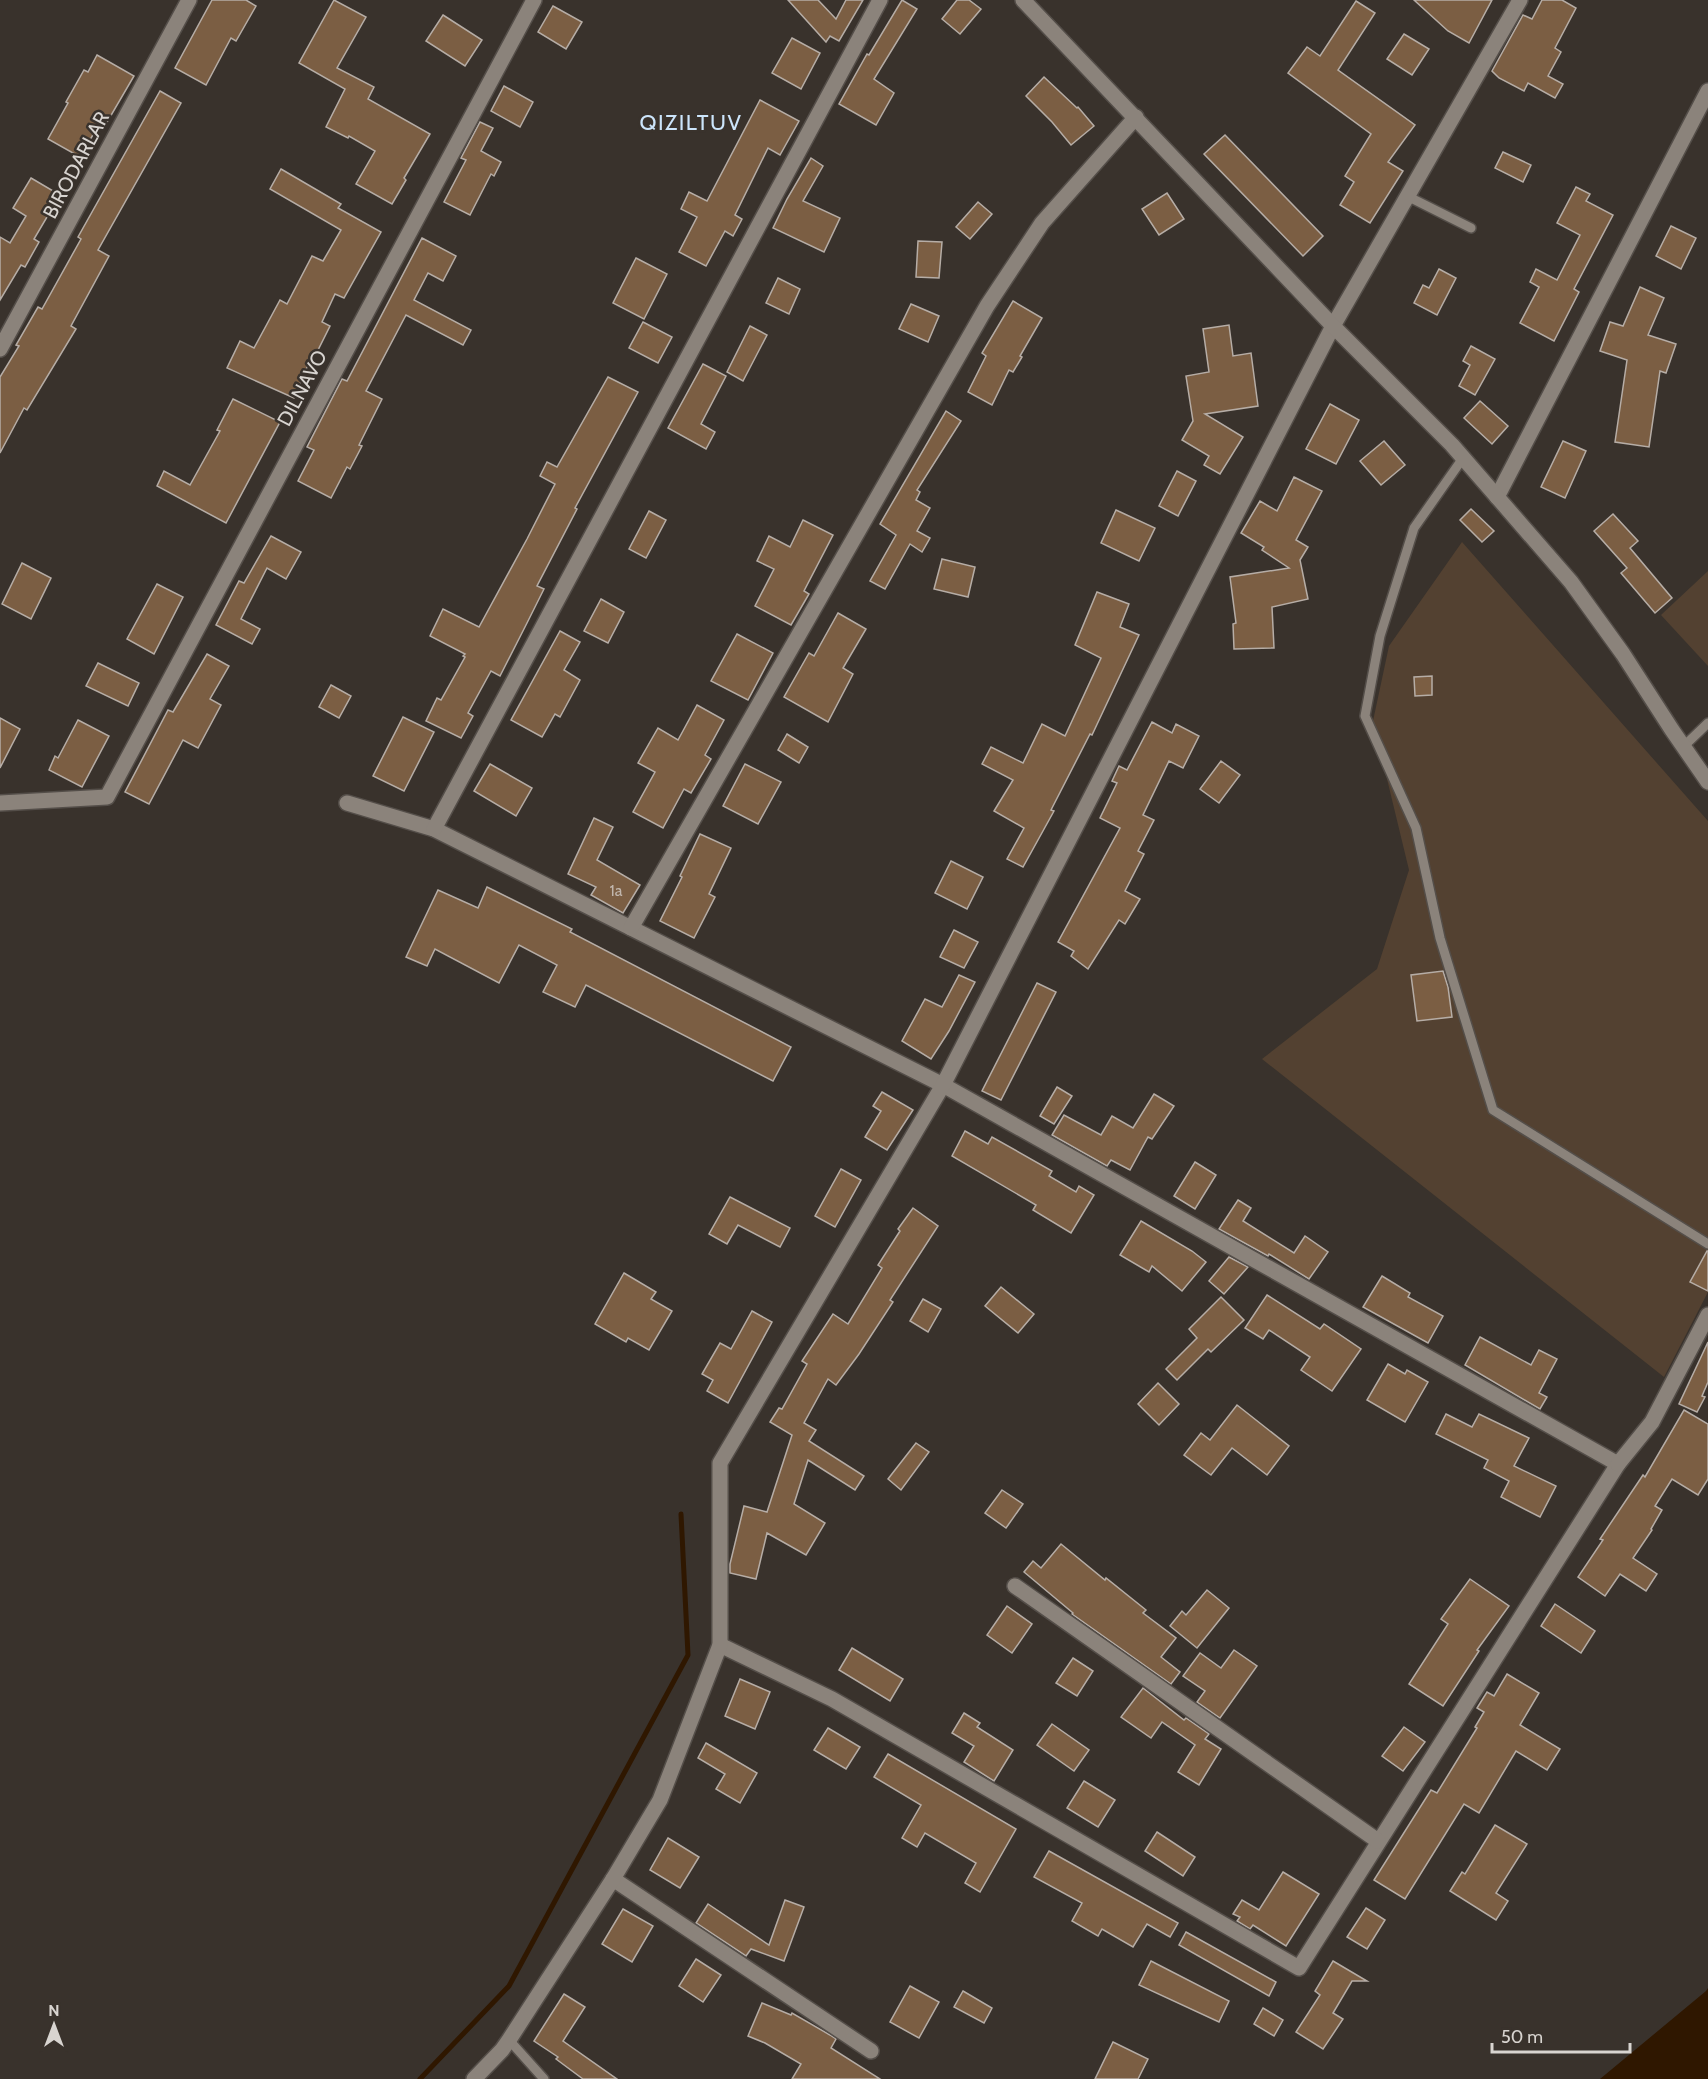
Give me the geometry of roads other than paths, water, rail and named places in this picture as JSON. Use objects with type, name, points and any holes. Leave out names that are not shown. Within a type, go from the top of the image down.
[{"type":"street","name":"BIRODARLAR","points":[[0,349],[189,0]]},
{"type":"street","name":"DILNAVO","points":[[0,803],[107,797],[534,0]]},
{"type":"street","points":[[434,829],[880,0]]},
{"type":"street","points":[[1023,0],[1333,326],[1463,458],[1577,591],[1623,654],[1708,782]]},
{"type":"street","points":[[474,2079],[509,2040],[613,1879],[660,1800],[720,1645],[720,1463],[943,1086],[1333,326],[1520,0]]},
{"type":"street","points":[[1497,497],[1708,90]]},
{"type":"street","points":[[631,928],[987,306],[1042,223],[1136,117]]},
{"type":"street","points":[[347,802],[434,829],[943,1086],[1618,1464]]},
{"type":"street","points":[[720,1645],[832,1699],[1299,1968],[1618,1464],[1652,1422],[1708,1315]]},
{"type":"street","points":[[1015,1586],[1378,1841]]},
{"type":"street","points":[[613,1879],[871,2050]]},
{"type":"lane","points":[[1407,196],[1471,228]]},
{"type":"lane","points":[[1463,458],[1414,528],[1380,636],[1365,716],[1416,828],[1440,938],[1493,1110],[1708,1244]]},
{"type":"lane","points":[[1683,747],[1708,723]]},
{"type":"lane","points":[[509,2040],[544,2079]]},
{"type":"waterway","points":[[420,2079],[509,1986],[688,1655],[681,1514]]},
{"type":"district","name":"QIZILTUV","points":[[691,122]]}]
